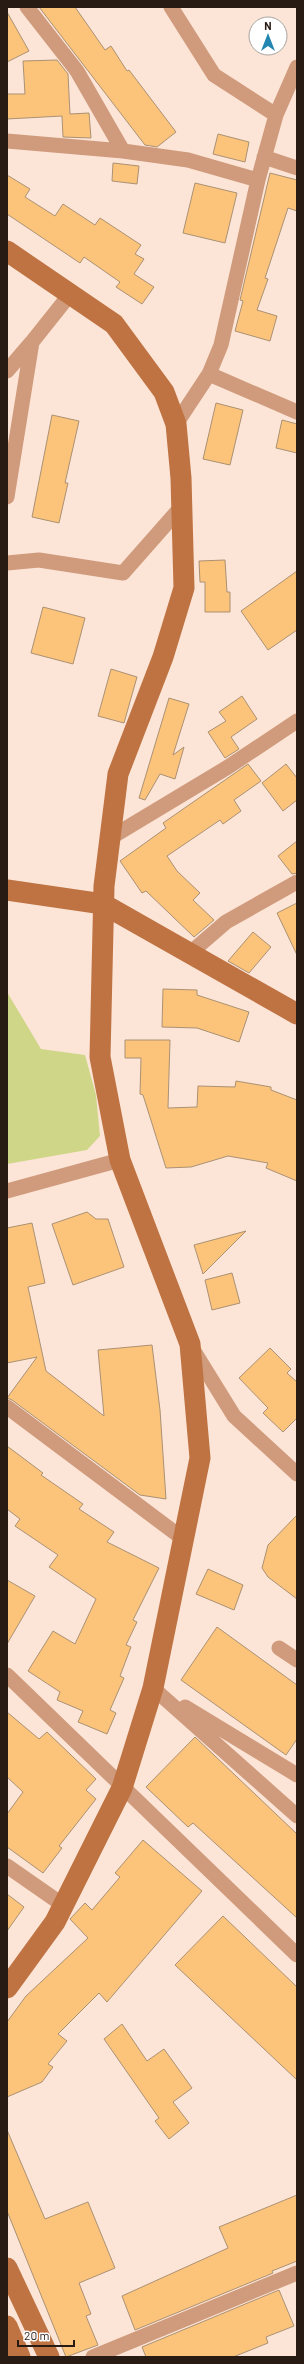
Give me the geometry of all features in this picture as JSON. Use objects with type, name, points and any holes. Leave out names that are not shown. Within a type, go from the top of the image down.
[{"type":"street","points":[[27,7],[77,71],[122,151]]},
{"type":"street","points":[[171,7],[214,75],[276,115]]},
{"type":"street","points":[[176,424],[209,374],[221,345],[264,157],[276,115],[297,67]]},
{"type":"street","points":[[7,141],[122,151],[188,160],[258,180]]},
{"type":"street","points":[[264,157],[297,168]]},
{"type":"street","points":[[7,251],[114,324],[164,392],[176,424],[182,506],[184,588],[163,657],[118,774],[103,904],[100,1057],[120,1160],[190,1344],[234,1416],[297,1474]]},
{"type":"street","points":[[7,371],[32,342],[70,293]]},
{"type":"street","points":[[7,496],[32,342]]},
{"type":"street","points":[[209,374],[297,412]]},
{"type":"street","points":[[7,563],[39,560],[122,572],[182,506]]},
{"type":"street","points":[[110,838],[228,766],[297,721]]},
{"type":"street","points":[[189,954],[226,922],[297,882]]},
{"type":"street","points":[[7,890],[103,904],[297,1014]]},
{"type":"street","points":[[7,1192],[120,1160]]},
{"type":"street","points":[[7,1988],[59,1913],[122,1788],[153,1688],[182,1538],[200,1458],[190,1344]]},
{"type":"street","points":[[7,1407],[182,1538]]},
{"type":"street","points":[[279,1648],[297,1660]]},
{"type":"street","points":[[7,1675],[122,1788],[297,1955]]},
{"type":"street","points":[[153,1688],[297,1775]]},
{"type":"street","points":[[153,1688],[297,1816]]},
{"type":"street","points":[[7,1866],[59,1913]]},
{"type":"street","points":[[7,1973],[59,1913]]},
{"type":"street","points":[[7,2268],[48,2357]]},
{"type":"street","points":[[93,2357],[297,2273]]},
{"type":"street","points":[[7,2326],[20,2357]]},
{"type":"green space","points":[[7,992],[41,1049],[85,1055],[96,1095],[100,1136],[87,1150],[7,1164]]},
{"type":"building","points":[[39,7],[75,7],[105,50],[111,46],[127,71],[129,70],[176,132],[157,147],[145,145]]},
{"type":"building","points":[[7,12],[29,51],[7,62]]},
{"type":"building","points":[[57,60],[68,74],[70,114],[89,113],[91,138],[63,137],[62,116],[7,119],[7,94],[25,94],[23,61]]},
{"type":"building","points":[[218,134],[249,142],[245,162],[213,154]]},
{"type":"building","points":[[113,163],[139,166],[137,184],[112,181]]},
{"type":"building","points":[[270,173],[297,180],[297,211],[288,208],[265,278],[268,279],[257,310],[277,316],[270,341],[235,331],[243,301],[240,300]]},
{"type":"building","points":[[7,175],[30,189],[25,197],[55,216],[63,204],[95,225],[100,218],[141,245],[135,254],[144,259],[134,274],[154,287],[142,304],[116,287],[120,282],[84,257],[80,263],[7,214]]},
{"type":"building","points":[[195,183],[237,193],[225,243],[183,233]]},
{"type":"building","points":[[216,403],[243,410],[230,465],[203,459]]},
{"type":"building","points":[[52,415],[79,421],[65,483],[68,483],[59,523],[32,517]]},
{"type":"building","points":[[282,420],[297,424],[297,453],[276,448]]},
{"type":"building","points":[[225,560],[227,592],[230,592],[230,612],[205,612],[205,582],[200,582],[199,561]]},
{"type":"building","points":[[297,571],[297,630],[268,650],[241,611]]},
{"type":"building","points":[[43,607],[85,618],[73,664],[31,653]]},
{"type":"building","points":[[111,669],[137,677],[124,723],[98,716]]},
{"type":"building","points":[[242,696],[257,719],[231,737],[239,749],[225,758],[208,732],[226,721],[219,712]]},
{"type":"building","points":[[169,698],[189,704],[173,755],[184,747],[175,779],[160,774],[145,800],[139,798]]},
{"type":"building","points":[[248,764],[261,781],[234,800],[241,811],[223,824],[220,820],[167,856],[177,871],[200,893],[193,900],[214,920],[194,937],[146,891],[142,893],[120,861],[166,828],[163,823]]},
{"type":"building","points":[[286,764],[297,778],[297,800],[283,811],[262,783]]},
{"type":"building","points":[[297,841],[297,873],[292,874],[278,856]]},
{"type":"building","points":[[297,903],[297,955],[277,913]]},
{"type":"building","points":[[253,932],[271,947],[249,973],[228,961]]},
{"type":"building","points":[[163,989],[197,990],[197,995],[249,1012],[239,1042],[197,1028],[162,1027]]},
{"type":"building","points":[[125,1040],[170,1040],[168,1108],[197,1107],[198,1086],[235,1087],[236,1081],[271,1087],[271,1090],[297,1100],[297,1181],[266,1168],[268,1163],[228,1156],[191,1167],[166,1168],[143,1095],[140,1094],[141,1058],[125,1058]]},
{"type":"building","points":[[87,1212],[96,1219],[108,1219],[124,1267],[73,1285],[52,1224]]},
{"type":"building","points":[[32,1223],[45,1283],[28,1287],[46,1371],[104,1416],[98,1350],[152,1345],[160,1410],[166,1499],[140,1495],[12,1400],[7,1398],[37,1357],[7,1363],[7,1228]]},
{"type":"building","points":[[246,1231],[203,1274],[194,1245]]},
{"type":"building","points":[[232,1273],[240,1303],[212,1310],[205,1280]]},
{"type":"building","points":[[270,1348],[291,1369],[287,1373],[297,1382],[297,1418],[283,1432],[263,1413],[268,1408],[239,1378]]},
{"type":"building","points":[[7,1446],[43,1473],[41,1475],[83,1504],[79,1509],[114,1532],[107,1542],[159,1568],[133,1620],[137,1622],[126,1645],[131,1647],[120,1676],[124,1678],[110,1710],[116,1713],[107,1734],[78,1722],[83,1711],[57,1700],[60,1692],[28,1671],[53,1631],[75,1644],[96,1599],[49,1567],[58,1555],[15,1526],[20,1519],[7,1509]]},
{"type":"building","points":[[297,1515],[297,1599],[268,1577],[262,1568],[268,1545]]},
{"type":"building","points":[[208,1569],[243,1585],[234,1610],[196,1594]]},
{"type":"building","points":[[7,1580],[35,1596],[7,1644]]},
{"type":"building","points":[[217,1627],[297,1685],[297,1739],[286,1755],[181,1680]]},
{"type":"building","points":[[7,1712],[39,1739],[47,1732],[96,1779],[86,1790],[96,1799],[59,1846],[62,1848],[43,1873],[7,1847],[7,1814],[23,1792],[7,1777]]},
{"type":"building","points":[[195,1737],[297,1834],[297,1918],[193,1823],[188,1827],[146,1787]]},
{"type":"building","points":[[143,1840],[202,1891],[107,2002],[99,1993],[58,2034],[67,2041],[48,2064],[53,2067],[42,2082],[7,2097],[7,2022],[26,1996],[88,1938],[70,1919],[85,1903],[92,1910],[120,1877],[115,1873]]},
{"type":"building","points":[[7,1894],[24,1907],[7,1931]]},
{"type":"building","points":[[223,1916],[297,1987],[297,2080],[175,1965]]},
{"type":"building","points":[[122,2024],[147,2061],[164,2049],[192,2088],[173,2102],[189,2123],[169,2139],[155,2121],[159,2118],[104,2039]]},
{"type":"building","points":[[7,2130],[45,2219],[88,2202],[115,2268],[79,2283],[91,2314],[86,2316],[98,2345],[66,2357],[7,2211]]},
{"type":"building","points":[[297,2195],[297,2261],[272,2271],[273,2273],[135,2330],[122,2296],[228,2248],[219,2227]]},
{"type":"building","points":[[279,2290],[294,2326],[266,2337],[268,2343],[233,2357],[146,2357],[142,2347]]}]
